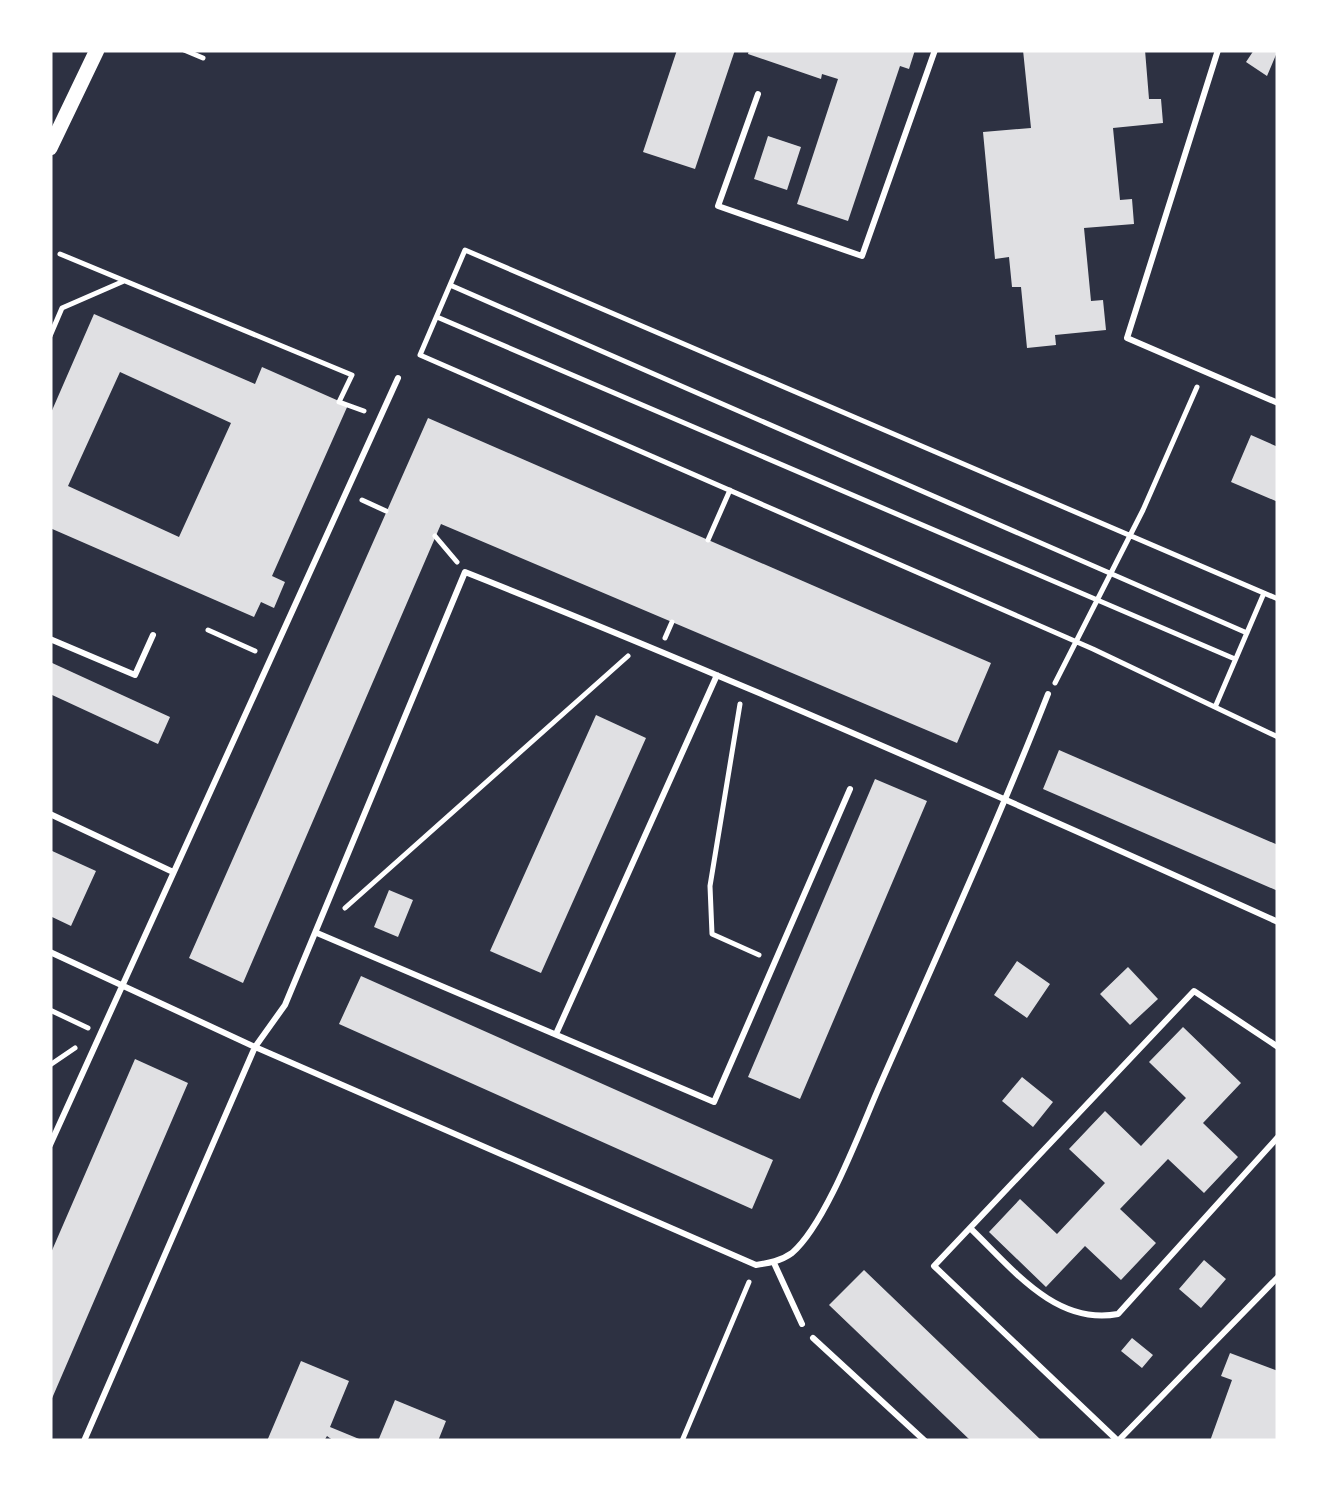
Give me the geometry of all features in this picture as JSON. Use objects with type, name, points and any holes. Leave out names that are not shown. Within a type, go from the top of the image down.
[{"type":"street","points":[[50,148],[98,50]]},
{"type":"lane","points":[[758,94],[718,206],[862,256],[935,50]]},
{"type":"lane","points":[[1218,50],[1127,338],[1278,403]]},
{"type":"lane","points":[[50,1145],[398,378]]},
{"type":"lane","points":[[84,1441],[255,1047],[285,1004],[465,572],[644,643],[1007,798],[1278,922]]},
{"type":"lane","points":[[50,639],[135,675],[152,635]]},
{"type":"lane","points":[[556,1035],[717,675]]},
{"type":"lane","points":[[50,952],[255,1047],[756,1265],[774,1263],[792,1252],[811,1229],[847,1159],[1007,798],[1048,694]]},
{"type":"lane","points":[[316,933],[714,1102],[850,789]]},
{"type":"lane","points":[[50,814],[173,872]]},
{"type":"lane","points":[[1278,1048],[1194,991],[934,1266],[1118,1441],[1278,1277]]},
{"type":"lane","points":[[970,1228],[1048,1301],[1102,1317],[1118,1314],[1278,1137]]},
{"type":"lane","points":[[774,1263],[802,1324]]},
{"type":"lane","points":[[813,1338],[924,1441]]},
{"type":"path","points":[[184,50],[203,58]]},
{"type":"path","points":[[1278,599],[465,250],[420,354],[1079,643],[1278,737]]},
{"type":"path","points":[[60,254],[352,375],[339,402],[380,418]]},
{"type":"path","points":[[50,336],[62,308],[124,280]]},
{"type":"path","points":[[450,285],[1247,633]]},
{"type":"path","points":[[436,317],[1235,659]]},
{"type":"path","points":[[1048,694],[1079,643],[1203,372]]},
{"type":"path","points":[[708,540],[730,490]]},
{"type":"path","points":[[347,493],[386,511]]},
{"type":"path","points":[[435,536],[465,572]]},
{"type":"path","points":[[1215,706],[1264,593]]},
{"type":"path","points":[[208,630],[272,658]]},
{"type":"path","points":[[316,933],[644,643]]},
{"type":"path","points":[[743,686],[710,886],[712,934],[775,962]]},
{"type":"path","points":[[50,1010],[100,1032]]},
{"type":"path","points":[[50,1065],[100,1032]]},
{"type":"path","points":[[682,1441],[756,1265]]},
{"type":"building","points":[[677,50],[735,50],[695,169],[643,152]]},
{"type":"building","points":[[749,50],[915,50],[909,69],[900,66],[848,221],[797,204],[838,79],[822,74],[821,79],[748,54]]},
{"type":"building","points":[[1023,50],[1145,50],[1149,99],[1161,99],[1163,123],[1113,128],[1120,200],[1132,199],[1134,224],[1084,228],[1091,301],[1103,300],[1106,330],[1055,335],[1056,345],[1027,348],[1021,287],[1012,287],[1009,257],[995,259],[983,132],[1031,128]]},
{"type":"building","points":[[1254,50],[1278,50],[1267,76],[1246,62]]},
{"type":"building","points":[[768,136],[801,147],[787,190],[754,179]]},
{"type":"building","points":[[94,314],[255,384],[262,367],[348,405],[272,576],[285,582],[274,608],[261,602],[254,617],[50,528],[50,415]],"holes":[[[120,372],[231,423],[179,537],[68,486]]]},
{"type":"building","points":[[428,418],[991,663],[957,743],[441,524],[243,983],[189,958]]},
{"type":"building","points":[[1251,435],[1278,447],[1278,502],[1231,482]]},
{"type":"building","points":[[50,662],[170,717],[158,744],[50,694]]},
{"type":"building","points":[[596,715],[646,738],[541,973],[490,951]]},
{"type":"building","points":[[1059,750],[1278,845],[1278,891],[1043,789]]},
{"type":"building","points":[[875,779],[927,801],[800,1099],[748,1077]]},
{"type":"building","points":[[50,850],[96,871],[71,926],[50,916]]},
{"type":"building","points":[[389,890],[413,900],[398,937],[374,927]]},
{"type":"building","points":[[1017,961],[1050,984],[1027,1018],[994,995]]},
{"type":"building","points":[[1128,967],[1158,999],[1130,1025],[1100,994]]},
{"type":"building","points":[[361,976],[773,1160],[752,1209],[339,1024]]},
{"type":"building","points":[[1183,1027],[1241,1083],[1203,1123],[1238,1157],[1204,1193],[1168,1159],[1120,1209],[1156,1243],[1121,1280],[1085,1246],[1046,1287],[989,1232],[1020,1199],[1057,1234],[1105,1183],[1069,1149],[1105,1111],[1141,1146],[1186,1098],[1149,1062]]},
{"type":"building","points":[[135,1059],[188,1083],[50,1403],[50,1255]]},
{"type":"building","points":[[1022,1077],[1053,1102],[1033,1127],[1002,1101]]},
{"type":"building","points":[[1204,1260],[1226,1279],[1201,1308],[1179,1289]]},
{"type":"building","points":[[864,1270],[1042,1441],[971,1441],[829,1305]]},
{"type":"building","points":[[1132,1338],[1153,1355],[1142,1368],[1121,1351]]},
{"type":"building","points":[[1230,1353],[1278,1371],[1278,1441],[1210,1441],[1232,1380],[1221,1376]]},
{"type":"building","points":[[301,1361],[349,1381],[330,1427],[364,1441],[334,1441],[327,1436],[324,1441],[267,1441]]},
{"type":"building","points":[[395,1400],[446,1421],[438,1441],[378,1441]]}]
